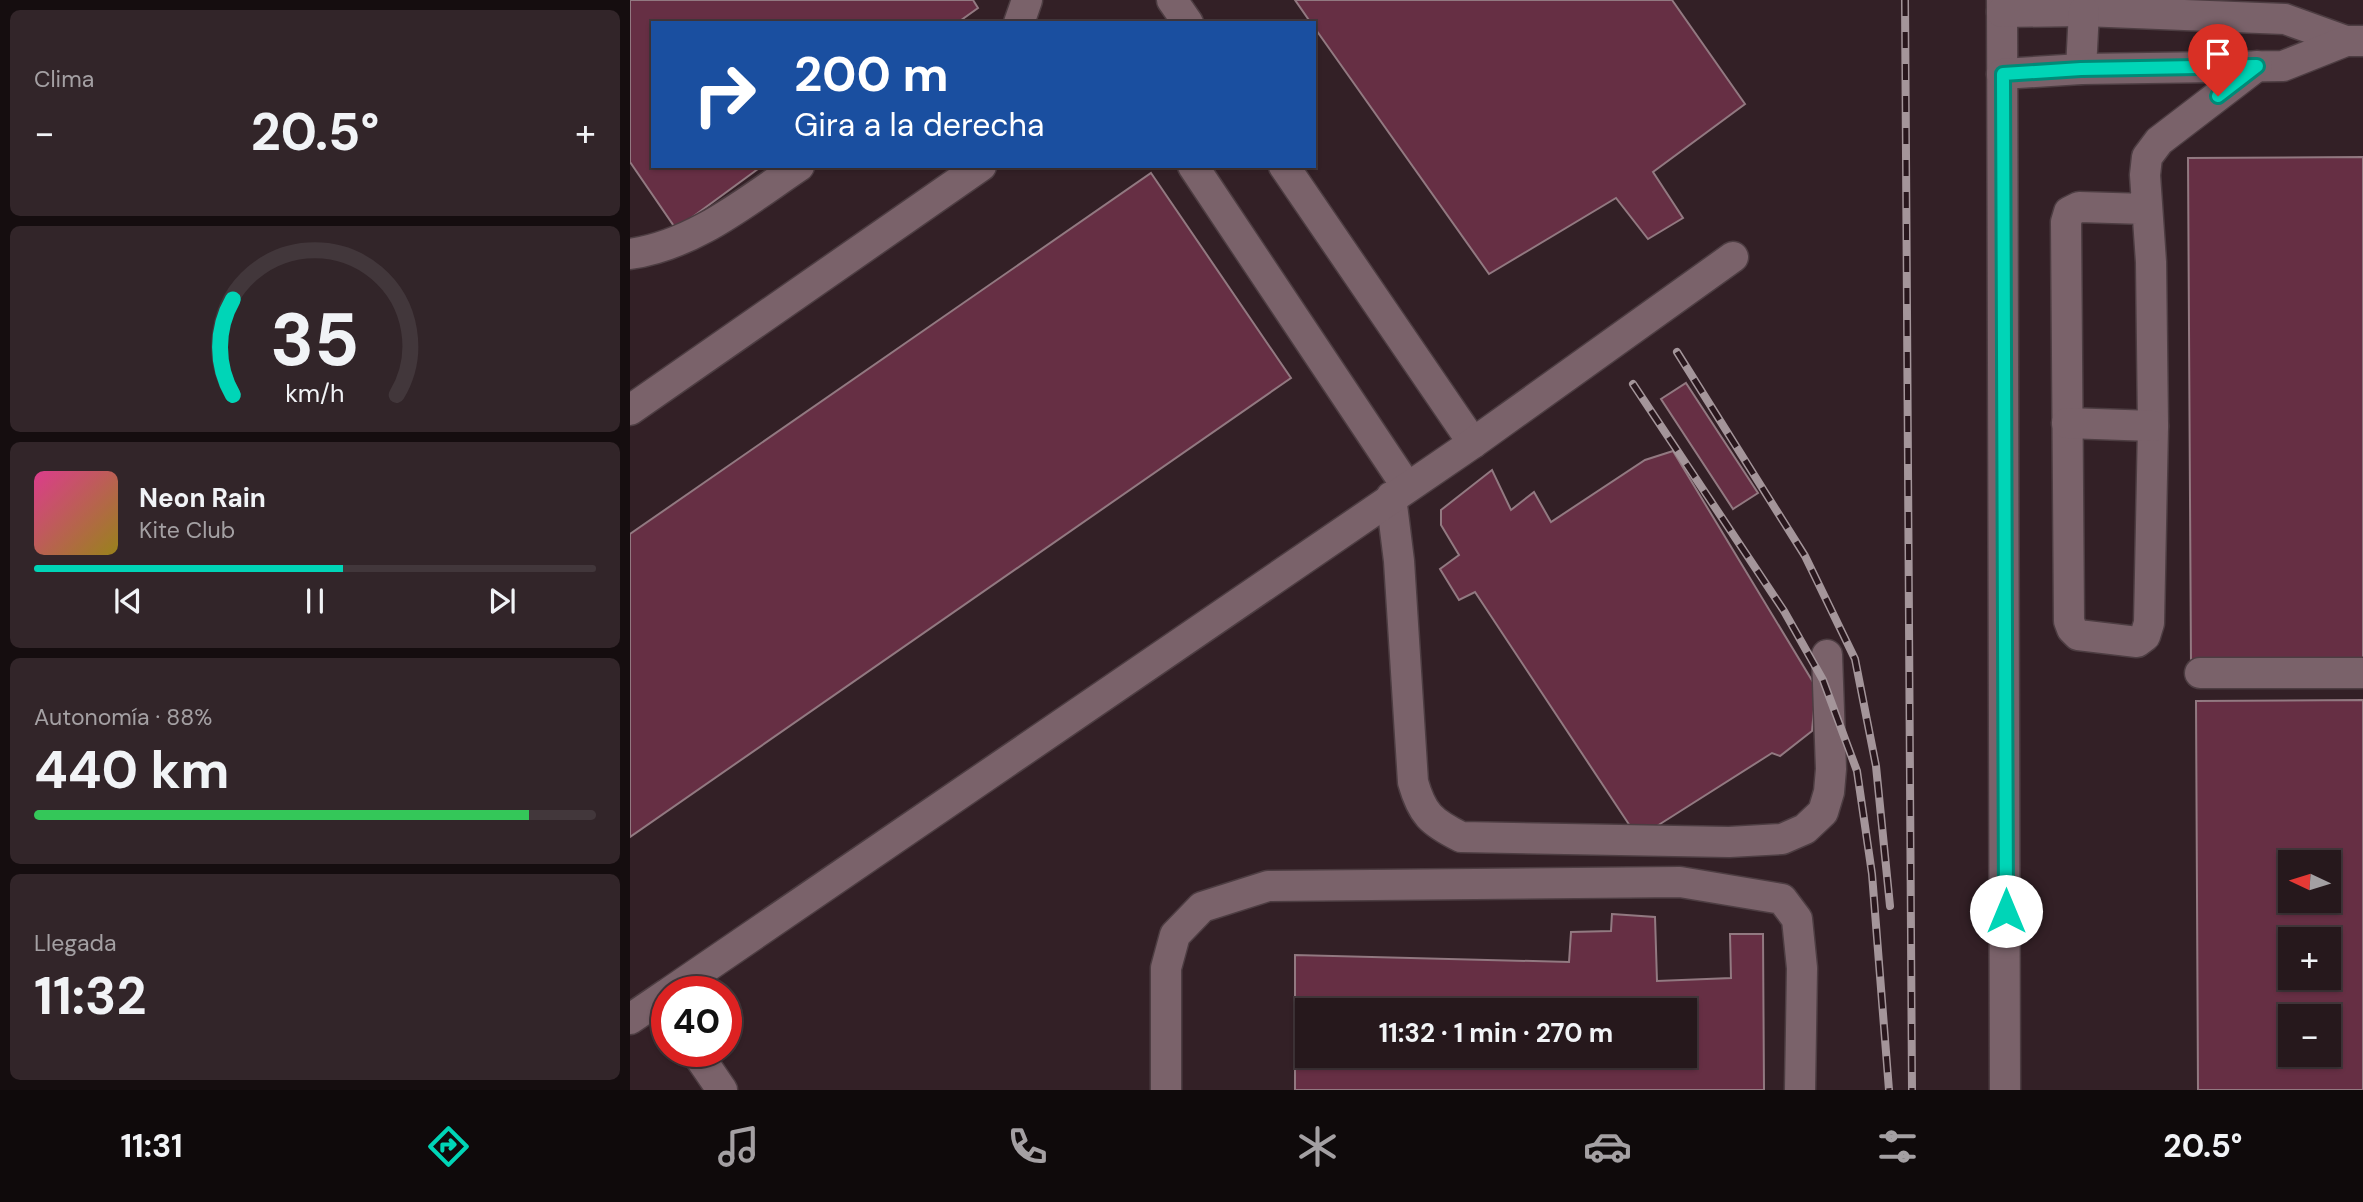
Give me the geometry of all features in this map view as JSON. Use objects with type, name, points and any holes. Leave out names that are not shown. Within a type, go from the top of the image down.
[{"type":"street","points":[[1020,21],[1027,0]]},
{"type":"street","points":[[1172,0],[1187,21]]},
{"type":"street","points":[[2005,1090],[2002,6],[2285,19],[2354,41]]},
{"type":"street","points":[[2081,69],[2084,10]]},
{"type":"street","points":[[2003,74],[2081,69],[2283,66],[2354,41]]},
{"type":"street","points":[[2146,209],[2079,208],[2069,212],[2066,222],[2068,610],[2072,629],[2078,635],[2137,642],[2145,636],[2149,623],[2152,426],[2147,157],[2159,141],[2257,66]]},
{"type":"street","points":[[630,254],[666,246],[689,236],[796,168]]},
{"type":"street","points":[[630,410],[978,168]]},
{"type":"street","points":[[1194,168],[1399,492],[1399,561],[1413,782],[1420,806],[1435,824],[1461,837],[1729,842],[1782,839],[1805,829],[1822,812],[1829,792],[1831,769],[1828,655]]},
{"type":"street","points":[[1285,168],[1473,443]]},
{"type":"street","points":[[699,976],[1473,443],[1733,257]]},
{"type":"street","points":[[2067,423],[2152,426]]},
{"type":"street","points":[[2200,673],[2363,673]]},
{"type":"street","points":[[1166,1090],[1166,968],[1175,936],[1202,907],[1268,886],[1680,882],[1782,899],[1797,919],[1802,968],[1800,1090]]},
{"type":"street","points":[[630,1019],[651,1007]]},
{"type":"street","points":[[706,1067],[722,1090]]},
{"type":"building","points":[[630,0],[973,0],[978,8],[960,21],[651,21],[651,168],[759,168],[676,229],[630,162]]},
{"type":"building","points":[[1295,0],[1672,0],[1745,104],[1653,172],[1683,218],[1648,239],[1616,198],[1489,274],[1316,30],[1316,21],[1310,21]]},
{"type":"building","points":[[2363,157],[2363,666],[2191,667],[2188,158]]},
{"type":"building","points":[[1151,173],[1291,378],[630,837],[630,534]]},
{"type":"building","points":[[1686,383],[1758,493],[1733,509],[1661,399]]},
{"type":"building","points":[[1673,451],[1816,687],[1812,731],[1780,756],[1772,753],[1638,838],[1475,592],[1459,600],[1440,569],[1459,555],[1441,525],[1441,510],[1492,470],[1511,510],[1534,492],[1551,522],[1645,460]]},
{"type":"building","points":[[2363,700],[2363,1090],[2198,1090],[2196,701]]},
{"type":"building","points":[[1612,914],[1655,917],[1657,981],[1731,978],[1730,934],[1763,934],[1764,1090],[1295,1090],[1295,1068],[1697,1068],[1697,998],[1295,998],[1295,955],[1569,962],[1571,932],[1611,931]]},
{"type":"railway","points":[[1905,0],[1912,1090]]},
{"type":"railway","points":[[1677,352],[1805,556],[1855,659],[1876,766],[1890,906]]},
{"type":"railway","points":[[1633,384],[1784,611],[1823,680],[1857,771],[1872,874],[1889,1090]]},
{"type":"route","points":[[2006,911],[2003,74],[2081,69],[2257,66],[2218,96]]}]
